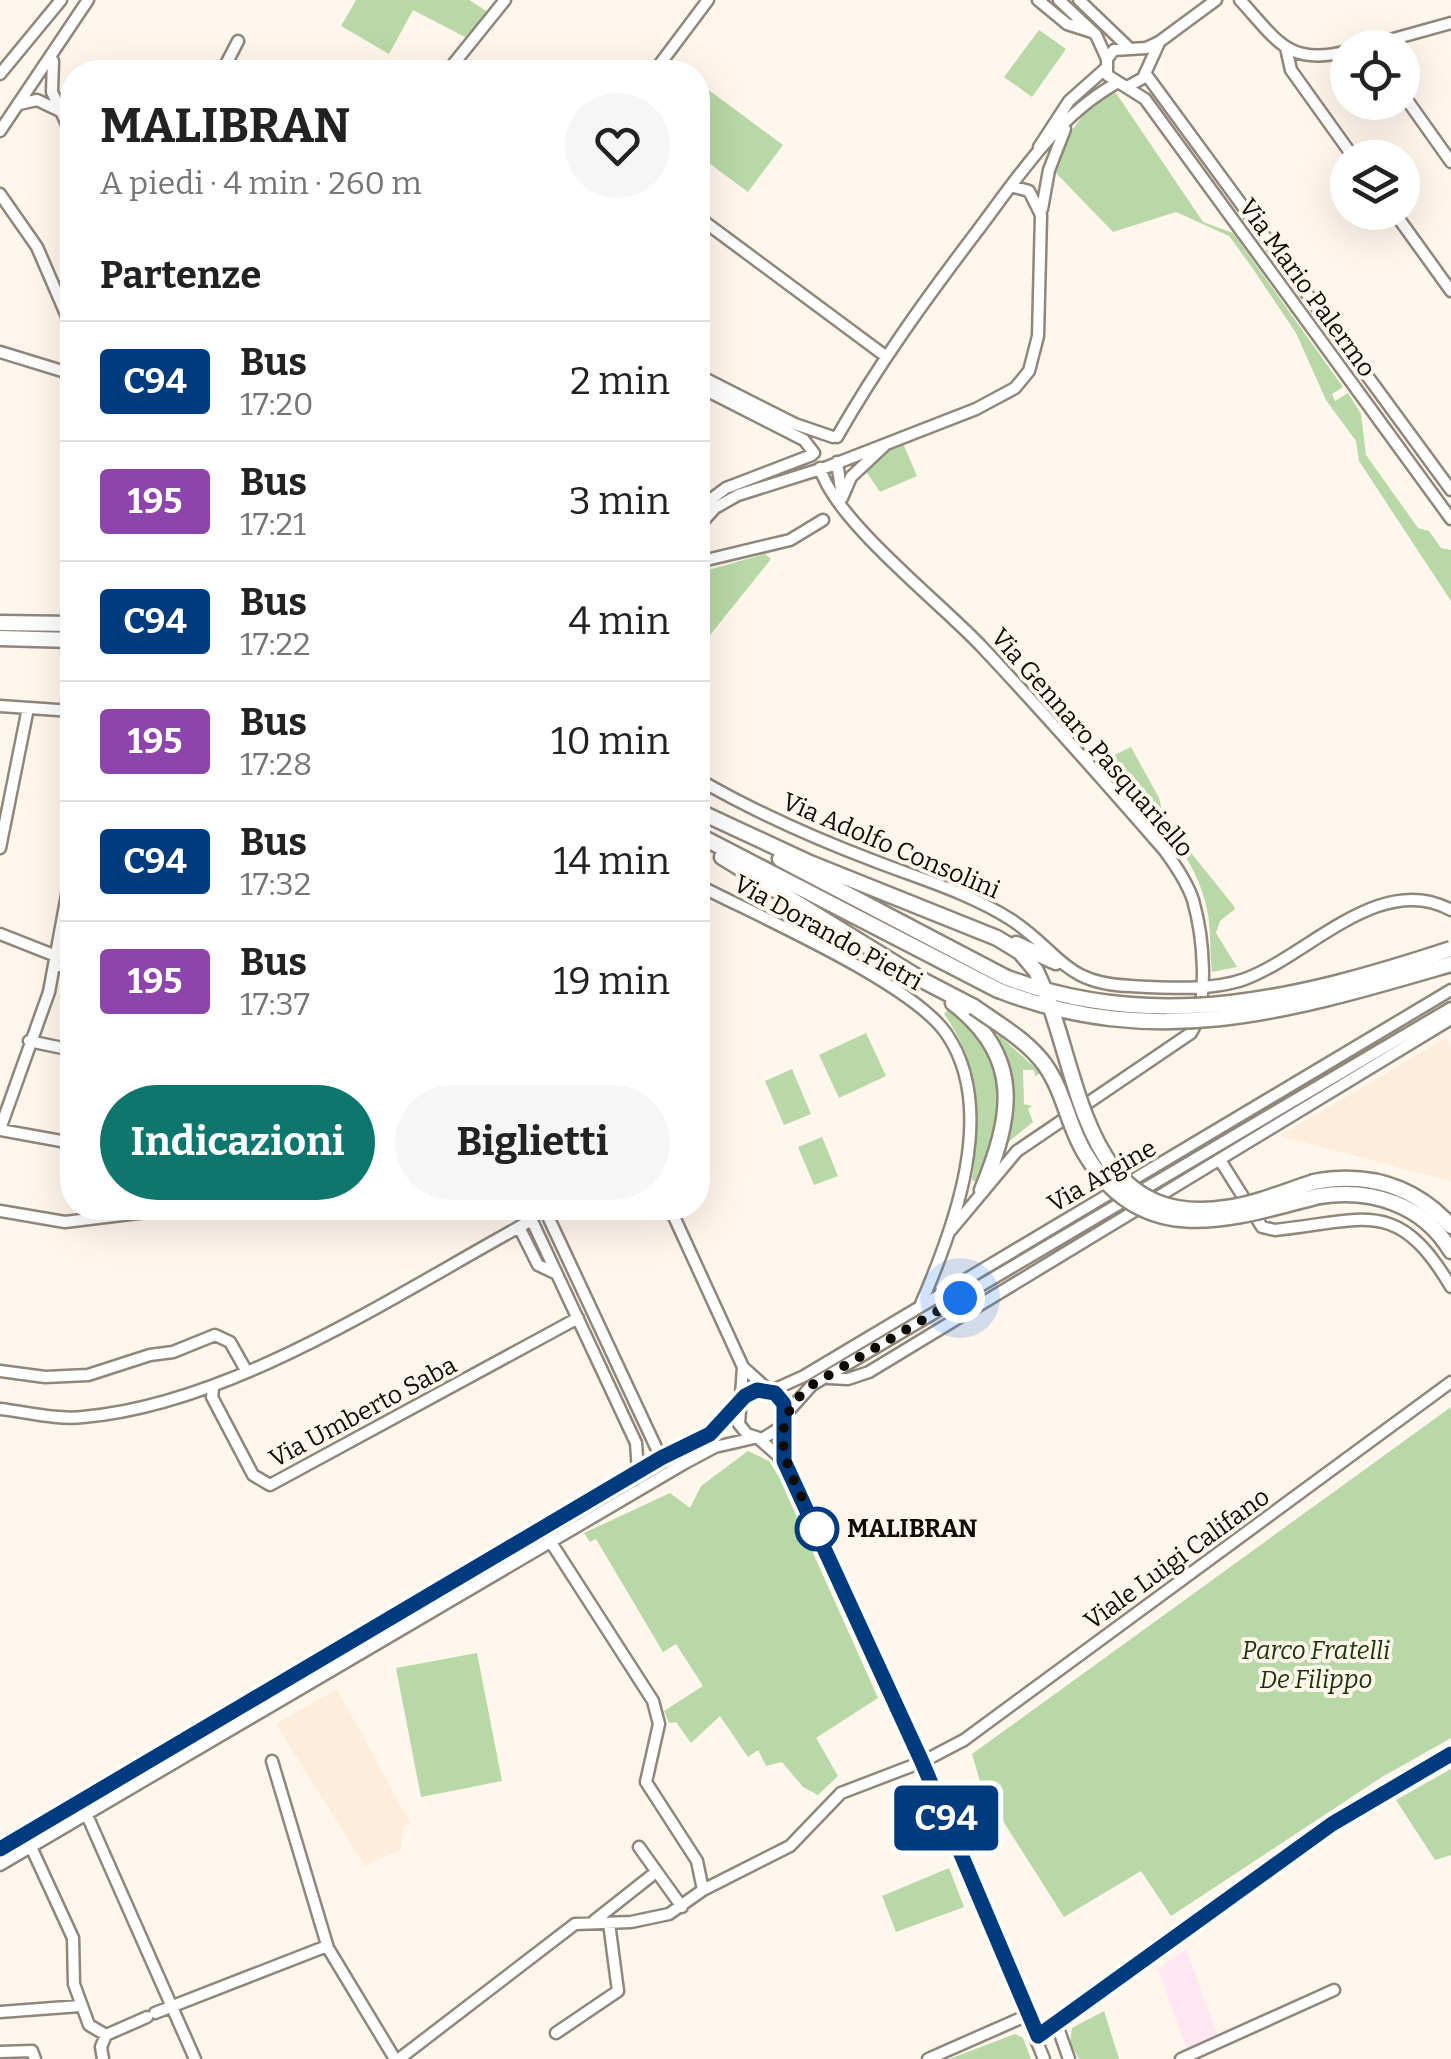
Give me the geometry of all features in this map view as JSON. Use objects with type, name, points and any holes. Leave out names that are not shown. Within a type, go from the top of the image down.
[{"type":"highway","points":[[0,623],[60,624]]},
{"type":"highway","points":[[0,638],[60,640]]},
{"type":"highway","points":[[710,817],[810,863],[1056,962]]},
{"type":"highway","points":[[710,819],[958,956],[1001,984],[1080,1002],[1172,1009],[1275,995],[1451,949]]},
{"type":"highway","points":[[710,843],[1001,984],[1078,1016],[1174,1023],[1282,1008],[1451,964]]},
{"type":"highway","points":[[710,845],[924,981],[974,1007],[1045,1064],[1086,1155],[1102,1178],[1133,1204],[1176,1220],[1201,1222],[1234,1218],[1316,1189],[1350,1193],[1390,1200],[1426,1222],[1451,1251]]},
{"type":"highway","points":[[997,938],[1020,952],[1036,971],[1088,1129],[1102,1156],[1132,1188],[1174,1206],[1210,1210],[1356,1178],[1388,1183],[1428,1204],[1451,1226]]},
{"type":"highway","points":[[924,981],[984,1032],[1003,1074],[1006,1127],[982,1190]]},
{"type":"street","points":[[0,74],[61,0]]},
{"type":"street","points":[[0,131],[88,0]]},
{"type":"street","points":[[457,60],[505,0]]},
{"type":"street","points":[[663,60],[708,0]]},
{"type":"street","points":[[1038,0],[1068,24],[1093,33]]},
{"type":"street","points":[[1058,0],[1093,33],[1121,86]]},
{"type":"street","points":[[1079,0],[1144,56],[1146,70]]},
{"type":"street","points":[[1033,157],[1053,120],[1106,64],[1114,50],[1159,42],[1216,0]]},
{"type":"street","points":[[1240,0],[1286,48],[1318,59],[1330,56]]},
{"type":"street","points":[[1420,33],[1451,23]]},
{"type":"street","points":[[228,60],[238,42]]},
{"type":"street","points":[[710,515],[725,501],[816,461],[884,356],[1033,157],[1070,119],[1121,86],[1138,83],[1159,42]]},
{"type":"street","points":[[1286,48],[1292,70],[1341,140]]},
{"type":"street","points":[[56,50],[50,82],[60,109]]},
{"type":"street","name":"Via Mario Palermo","points":[[1146,70],[1449,484]]},
{"type":"street","name":"Via Mario Palermo","points":[[1121,86],[1145,100],[1451,518]]},
{"type":"street","points":[[19,104],[49,102],[60,112]]},
{"type":"street","points":[[710,500],[726,488],[889,442],[994,401],[1023,380],[1037,347],[1041,214],[1049,170],[1070,119]]},
{"type":"street","points":[[1420,119],[1451,162]]},
{"type":"street","points":[[1011,186],[1030,191],[1041,214]]},
{"type":"street","points":[[0,194],[37,247],[60,300]]},
{"type":"street","points":[[710,227],[884,356]]},
{"type":"street","points":[[1407,230],[1451,291]]},
{"type":"street","points":[[0,352],[60,370]]},
{"type":"street","points":[[710,381],[796,424],[835,437],[844,456],[842,498],[847,512]]},
{"type":"street","points":[[710,392],[804,440],[826,485],[847,512]]},
{"type":"street","points":[[842,498],[850,477],[889,442]]},
{"type":"street","points":[[1432,493],[1449,484]]},
{"type":"street","name":"Via Gennaro Pasquariello","points":[[847,512],[1050,719],[1171,860],[1192,897],[1199,1017],[1187,1037],[1031,1140],[982,1190],[951,1230]]},
{"type":"street","points":[[710,559],[790,540],[823,520]]},
{"type":"street","points":[[0,706],[60,710]]},
{"type":"street","points":[[0,848],[28,708]]},
{"type":"street","name":"Via Adolfo Consolini","points":[[710,786],[822,841],[988,906],[1037,939],[1056,962],[1100,983],[1200,986],[1246,979],[1392,900],[1424,899],[1451,910]]},
{"type":"street","name":"Via Dorando Pietri","points":[[710,891],[924,1008],[960,1057],[968,1114],[965,1182],[921,1306]]},
{"type":"street","points":[[60,933],[30,1041],[1,1123],[60,1140]]},
{"type":"street","points":[[0,934],[60,963]]},
{"type":"street","name":"Via Argine","points":[[770,1391],[921,1306],[1451,990]]},
{"type":"street","name":"Via Argine","points":[[786,1414],[798,1396],[1451,1008]]},
{"type":"street","name":"Via Argine","points":[[828,1378],[848,1379],[869,1372],[1451,1019]]},
{"type":"street","points":[[30,1041],[60,1047]]},
{"type":"street","points":[[1220,1160],[1262,1227],[1274,1230],[1367,1220],[1396,1224],[1429,1250],[1451,1287]]},
{"type":"street","points":[[0,1212],[65,1222],[81,1220]]},
{"type":"street","points":[[0,1221],[14,1215]]},
{"type":"street","points":[[0,1409],[82,1418],[213,1389],[532,1220],[636,1443],[638,1471]]},
{"type":"street","points":[[550,1220],[661,1458]]},
{"type":"street","points":[[675,1220],[742,1368],[739,1424],[784,1461]]},
{"type":"street","points":[[519,1227],[538,1265],[558,1274]]},
{"type":"street","name":"Via Umberto Saba","points":[[213,1389],[212,1397],[252,1475],[270,1485],[578,1318]]},
{"type":"street","points":[[0,1371],[45,1377],[88,1376],[150,1355],[173,1352],[215,1335],[230,1342],[247,1372]]},
{"type":"street","points":[[742,1368],[782,1400],[786,1414],[784,1461],[922,1762],[1038,2036],[1044,2059]]},
{"type":"street","name":"Viale Luigi Califano","points":[[682,1907],[703,1890],[790,1846],[841,1793],[922,1762],[964,1740],[1451,1382]]},
{"type":"street","points":[[0,1849],[638,1471],[710,1434],[742,1399],[757,1390],[770,1391]]},
{"type":"street","points":[[0,1866],[715,1447],[774,1436],[783,1426]]},
{"type":"street","points":[[552,1544],[654,1701],[659,1724],[646,1782],[698,1860],[703,1890]]},
{"type":"street","points":[[1038,2036],[1332,1824],[1451,1754]]},
{"type":"street","points":[[272,1761],[327,1946],[397,2059],[580,1922],[612,1923],[668,1914],[682,1907],[639,1847]]},
{"type":"street","points":[[81,1803],[195,2059]]},
{"type":"street","points":[[31,1847],[73,1938],[80,2006],[88,2025],[106,2035]]},
{"type":"street","points":[[594,1921],[651,1876]]},
{"type":"street","points":[[556,2033],[618,1992],[612,1923]]},
{"type":"street","points":[[103,2059],[101,2048],[106,2035],[172,2005],[327,1946]]},
{"type":"street","points":[[1181,2059],[1334,1990]]},
{"type":"street","points":[[0,2012],[80,2006]]},
{"type":"street","points":[[928,2059],[1028,2015]]},
{"type":"street","points":[[1057,2025],[1068,2059]]},
{"type":"street","points":[[0,2052],[32,2051],[34,2059]]},
{"type":"shaded area","points":[[1446,1038],[1451,1049],[1451,1181],[1280,1136]]},
{"type":"shaded area","points":[[337,1689],[410,1823],[401,1828],[402,1849],[365,1866],[276,1724]]},
{"type":"shaded area","points":[[1186,1949],[1218,2037],[1187,2050],[1158,1969]]},
{"type":"green space","points":[[356,0],[469,0],[488,12],[465,37],[413,10],[389,54],[341,26]]},
{"type":"green space","points":[[1039,30],[1066,49],[1032,97],[1004,77]]},
{"type":"green space","points":[[710,91],[783,145],[748,192],[710,164]]},
{"type":"green space","points":[[1116,93],[1203,222],[1233,233],[1343,387],[1332,394],[1335,401],[1348,393],[1361,414],[1366,455],[1418,528],[1429,531],[1441,548],[1451,550],[1451,601],[1359,461],[1356,441],[1326,400],[1296,333],[1229,236],[1176,212],[1113,232],[1054,171],[1084,114]]},
{"type":"green space","points":[[902,441],[917,476],[880,492],[863,467],[878,449]]},
{"type":"green space","points":[[765,554],[771,559],[710,635],[710,570]]},
{"type":"green space","points":[[1131,747],[1159,798],[1164,819],[1235,909],[1220,921],[1216,933],[1237,967],[1212,972],[1209,918],[1189,862],[1106,759]]},
{"type":"green space","points":[[950,1007],[971,1026],[985,1047],[998,1089],[994,1134],[978,1183],[972,1180],[975,1094],[965,1053],[944,1014]]},
{"type":"green space","points":[[866,1033],[886,1076],[839,1098],[819,1055]]},
{"type":"green space","points":[[999,1035],[1041,1073],[1035,1076],[1034,1070],[1023,1070],[1024,1104],[1032,1106],[1028,1109],[1033,1122],[1007,1143],[1013,1116],[1012,1089],[995,1037]]},
{"type":"green space","points":[[792,1069],[811,1114],[784,1125],[765,1081]]},
{"type":"green space","points":[[822,1137],[838,1176],[814,1185],[798,1147]]},
{"type":"green space","name":"Parco Fratelli De Filippo","points":[[1451,1407],[1451,1738],[1382,1777],[1171,1916],[1141,1871],[1064,1917],[982,1788],[972,1754]]},
{"type":"green space","points":[[748,1451],[769,1461],[779,1477],[878,1698],[816,1738],[838,1776],[818,1795],[803,1787],[782,1762],[766,1766],[758,1750],[748,1757],[720,1716],[691,1743],[676,1722],[669,1723],[664,1711],[703,1686],[676,1644],[663,1652],[596,1539],[590,1542],[584,1533],[670,1493],[690,1508],[701,1486]]},
{"type":"green space","points":[[477,1653],[502,1781],[421,1797],[396,1668]]},
{"type":"green space","points":[[1451,1769],[1451,1855],[1435,1860],[1396,1800]]},
{"type":"green space","points":[[949,1868],[964,1907],[896,1932],[882,1896]]},
{"type":"green space","points":[[1104,2011],[1119,2059],[1079,2059],[1070,2043],[1072,2028]]},
{"type":"green space","points":[[1015,2034],[1023,2038],[1031,2059],[949,2059]]},
{"type":"bus line","name":"C94","points":[[0,1849],[661,1458],[710,1434],[745,1396],[757,1390],[775,1393],[784,1404],[784,1461],[922,1762],[1038,2036],[1067,2019],[1332,1824],[1451,1754]]},
{"type":"place","name":"MALIBRAN","points":[[817,1529]]},
{"type":"route","points":[[817,1529],[784,1461],[783,1426],[792,1404],[812,1385],[960,1298]]}]
